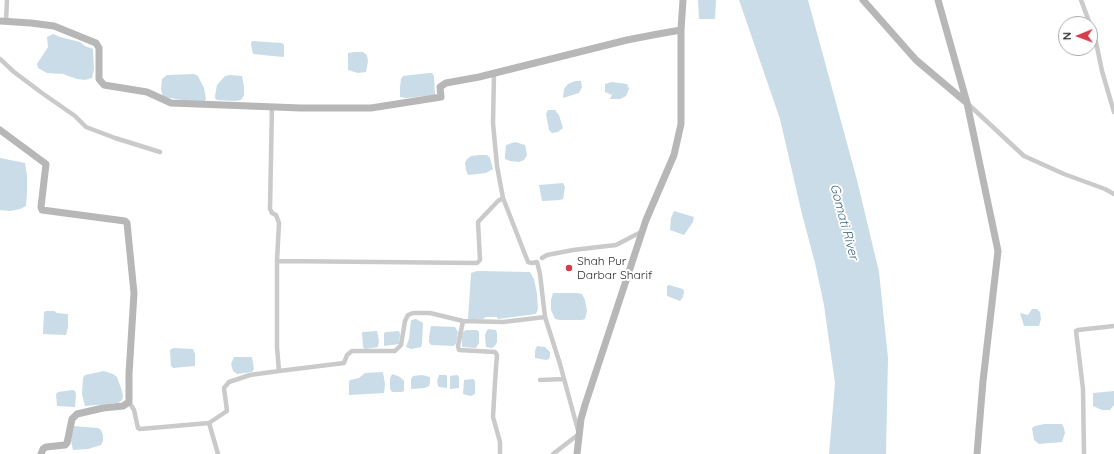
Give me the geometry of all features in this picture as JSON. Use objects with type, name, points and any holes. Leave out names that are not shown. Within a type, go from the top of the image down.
[{"type":"street","points":[[7,0],[3,21],[54,26],[96,43],[99,48],[99,78],[104,84],[147,92],[171,103],[301,108],[371,108],[441,97],[440,87],[446,83],[494,73],[627,40],[681,30]]},
{"type":"street","points":[[577,454],[579,434],[585,405],[643,231],[674,155],[681,124],[681,30],[683,0]]},
{"type":"street","points":[[863,0],[916,60],[967,103],[1024,156],[1064,174],[1105,188],[1114,194]]},
{"type":"street","points":[[938,0],[967,103],[998,251],[983,381],[977,454]]},
{"type":"street","points":[[1081,0],[1087,16]]},
{"type":"street","points":[[1098,52],[1114,112]]},
{"type":"street","points":[[0,59],[42,94],[75,116],[86,127],[114,138],[160,152]]},
{"type":"street","points":[[494,73],[493,123],[500,189],[528,262],[536,262],[540,274],[545,317],[579,434]]},
{"type":"street","points":[[272,106],[270,209],[272,213],[276,215],[279,223],[277,261],[277,347],[279,371]]},
{"type":"street","points":[[0,130],[46,164],[41,207],[42,210],[126,222],[134,293],[129,374],[130,402],[134,410],[138,428],[140,429],[209,424],[227,411],[224,388],[229,382],[235,379],[250,375],[344,363],[347,355],[352,351],[395,350],[401,345],[405,321],[408,315],[413,313],[430,313],[463,321],[503,322],[545,317]]},
{"type":"street","points":[[277,261],[477,264],[480,260],[478,222],[498,201],[503,198]]},
{"type":"street","points":[[542,258],[548,255],[573,250],[616,245],[643,231]]},
{"type":"street","points":[[463,321],[458,346],[459,350],[495,352],[497,354],[493,417],[500,442],[500,454]]},
{"type":"street","points":[[1084,454],[1083,389],[1076,332],[1078,330],[1114,326]]},
{"type":"street","points":[[540,380],[563,379]]},
{"type":"street","points":[[41,454],[42,449],[46,447],[65,445],[67,443],[72,419],[78,414],[103,408],[123,406],[130,402]]},
{"type":"street","points":[[209,424],[218,454]]},
{"type":"street","points":[[553,454],[579,434]]},
{"type":"water","points":[[698,0],[716,0],[715,19],[699,19]]},
{"type":"water","name":"Gomati River","points":[[739,0],[808,0],[857,180],[879,272],[888,358],[886,454],[829,454],[835,383],[824,305],[780,119]]},
{"type":"water","points":[[53,34],[80,42],[93,49],[94,69],[92,78],[85,80],[77,79],[63,74],[47,73],[38,68],[37,64],[48,47],[47,37]]},
{"type":"water","points":[[252,41],[282,43],[284,45],[284,56],[253,54],[251,44]]},
{"type":"water","points":[[363,52],[367,55],[368,61],[366,72],[358,73],[348,70],[348,53]]},
{"type":"water","points":[[432,73],[434,76],[435,95],[406,98],[400,97],[401,79],[403,76]]},
{"type":"water","points":[[194,74],[198,76],[204,88],[206,99],[203,103],[163,97],[161,89],[162,79],[167,75]]},
{"type":"water","points":[[225,76],[242,76],[244,95],[241,100],[217,100],[215,96],[217,85]]},
{"type":"water","points":[[575,81],[581,81],[582,87],[579,93],[563,98],[564,89],[568,84]]},
{"type":"water","points":[[612,82],[627,84],[629,89],[626,96],[620,99],[610,99],[612,95],[605,92],[605,84]]},
{"type":"water","points":[[548,110],[555,110],[559,115],[563,128],[558,132],[552,133],[549,130],[546,114]]},
{"type":"water","points":[[515,142],[525,145],[527,155],[524,160],[519,162],[505,159],[506,145]]},
{"type":"water","points":[[487,155],[490,158],[493,169],[486,173],[468,175],[465,163],[467,159],[471,156]]},
{"type":"water","points":[[0,158],[25,163],[27,176],[26,206],[20,209],[10,211],[0,210]]},
{"type":"water","points":[[563,183],[565,187],[563,199],[542,201],[539,185]]},
{"type":"water","points":[[674,211],[694,217],[693,222],[684,235],[670,230],[671,218]]},
{"type":"water","points":[[477,271],[530,272],[534,279],[537,294],[538,309],[536,314],[498,319],[497,317],[486,317],[483,319],[468,319],[471,273]]},
{"type":"water","points":[[669,285],[683,289],[683,297],[680,301],[667,296],[667,286]]},
{"type":"water","points":[[553,293],[582,294],[587,311],[585,319],[555,319],[551,310]]},
{"type":"water","points":[[1032,309],[1037,309],[1040,312],[1041,319],[1039,326],[1024,326],[1020,313],[1028,315]]},
{"type":"water","points":[[44,312],[68,314],[68,327],[66,335],[43,334]]},
{"type":"water","points":[[416,319],[423,323],[422,344],[421,347],[411,349],[406,347],[409,339],[411,320]]},
{"type":"water","points":[[431,326],[455,327],[458,332],[456,344],[453,346],[431,345],[429,342],[429,337]]},
{"type":"water","points":[[488,329],[496,330],[497,333],[497,342],[492,348],[486,347],[485,336]]},
{"type":"water","points":[[466,330],[477,330],[479,332],[479,343],[476,348],[462,347],[463,332]]},
{"type":"water","points":[[377,331],[379,341],[378,347],[365,349],[363,347],[362,333]]},
{"type":"water","points":[[399,331],[399,344],[384,346],[384,333]]},
{"type":"water","points":[[537,346],[545,347],[550,352],[549,359],[546,360],[535,358]]},
{"type":"water","points":[[173,348],[193,349],[195,354],[195,366],[173,368],[171,366],[170,350]]},
{"type":"water","points":[[234,357],[252,357],[254,369],[252,372],[237,374],[233,371],[231,364]]},
{"type":"water","points":[[104,371],[117,377],[122,391],[122,400],[118,403],[85,406],[82,394],[83,378],[85,375]]},
{"type":"water","points":[[383,372],[385,384],[384,393],[349,395],[350,380],[359,378],[365,373]]},
{"type":"water","points":[[392,374],[400,377],[404,381],[404,391],[392,392],[390,389],[390,379]]},
{"type":"water","points":[[422,375],[430,377],[429,386],[425,388],[411,389],[411,379],[413,376]]},
{"type":"water","points":[[439,375],[447,376],[447,388],[438,386],[437,381]]},
{"type":"water","points":[[457,375],[459,377],[459,388],[450,389],[450,376]]},
{"type":"water","points":[[473,379],[475,381],[475,394],[471,396],[463,394],[464,380]]},
{"type":"water","points":[[73,390],[76,394],[75,407],[57,406],[56,394],[58,392]]},
{"type":"water","points":[[1114,391],[1114,405],[1110,410],[1102,410],[1093,406],[1093,393]]},
{"type":"water","points":[[1044,424],[1062,424],[1065,433],[1062,442],[1039,444],[1034,440],[1032,428]]},
{"type":"water","points":[[73,426],[98,428],[101,430],[103,441],[101,445],[88,449],[73,450],[71,441]]},
{"type":"place","name":"Shah Pur Darbar Sharif","points":[[569,268]]}]
